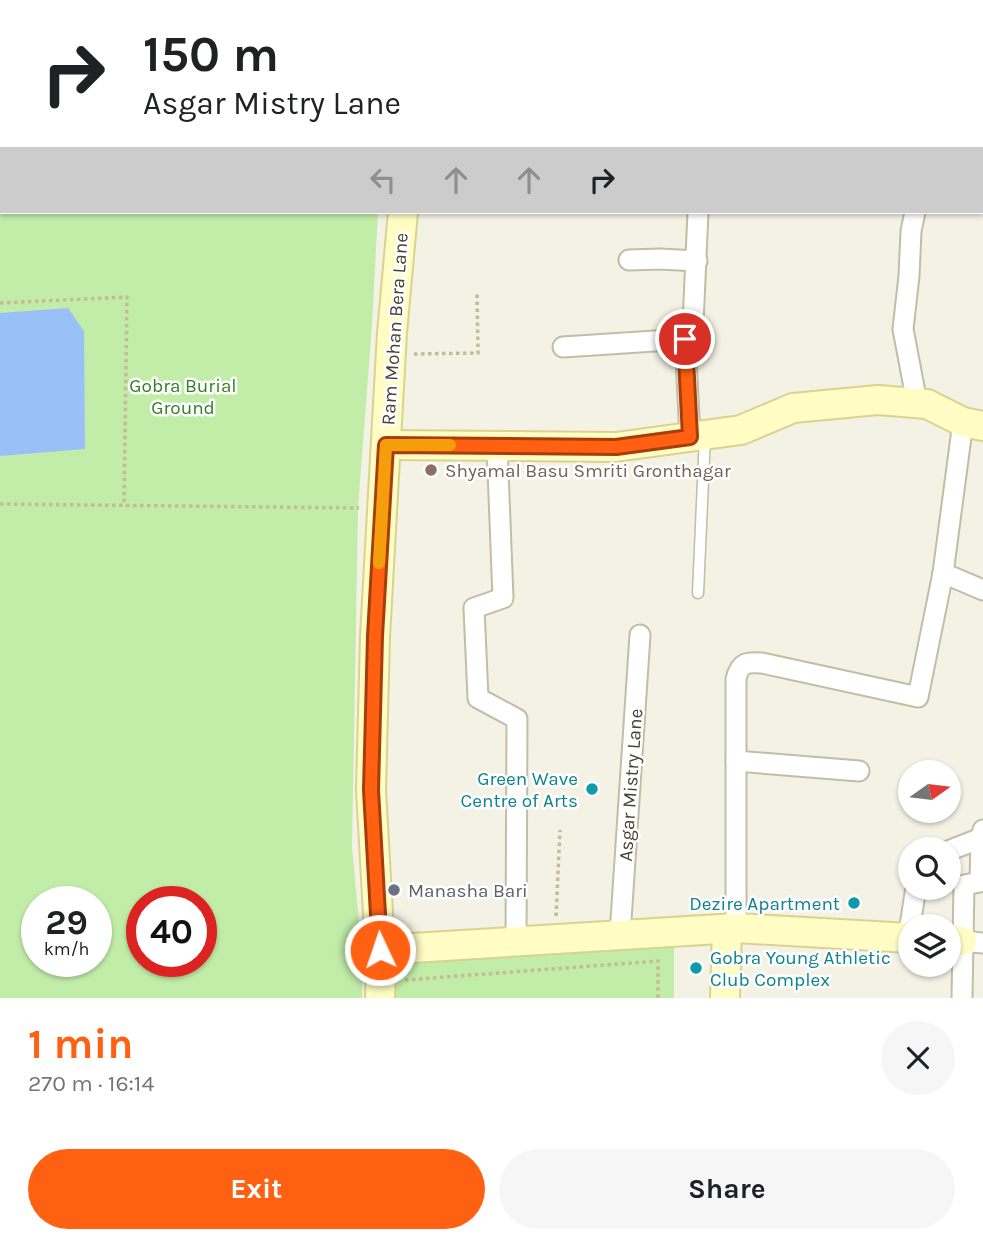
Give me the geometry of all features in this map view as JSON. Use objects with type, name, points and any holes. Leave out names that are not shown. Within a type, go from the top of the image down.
[{"type":"street","name":"Ram Mohan Bera Lane","points":[[392,993],[380,950],[371,790],[382,509],[403,214]]},
{"type":"street","points":[[698,214],[693,324],[685,339],[698,436]]},
{"type":"street","points":[[915,214],[903,330],[917,403]]},
{"type":"street","points":[[629,260],[697,261]]},
{"type":"street","points":[[563,347],[685,339]]},
{"type":"street","points":[[386,445],[616,447],[741,430],[793,408],[878,400],[927,404],[973,424],[918,697],[762,663],[742,664],[737,671],[732,928],[726,998]]},
{"type":"street","points":[[497,445],[503,598],[474,607],[478,698],[517,719],[516,942]]},
{"type":"street","points":[[943,572],[983,590]]},
{"type":"street","name":"Asgar Mistry Lane","points":[[620,935],[640,635]]},
{"type":"street","points":[[736,761],[859,771]]},
{"type":"street","points":[[961,845],[982,835],[981,882],[964,885],[962,998]]},
{"type":"street","points":[[380,950],[732,928],[898,932]]},
{"type":"lane","points":[[698,436],[698,593]]},
{"type":"path","points":[[391,355],[478,353],[477,293]]},
{"type":"path","points":[[0,303],[127,297],[124,506]]},
{"type":"path","points":[[0,504],[382,509]]},
{"type":"path","points":[[555,939],[561,830]]},
{"type":"path","points":[[392,993],[403,980],[657,961],[658,998]]},
{"type":"green space","name":"Gobra Burial Ground","points":[[0,214],[378,214],[358,508],[352,847],[363,965],[362,998],[0,998]]},
{"type":"green space","points":[[674,945],[674,998],[387,998],[386,964]]},
{"type":"water","points":[[68,308],[84,331],[85,449],[0,456],[0,313]]},
{"type":"slow traffic","points":[[379,563],[386,445],[450,445]]},
{"type":"place","name":"Shyamal Basu Smriti Gronthagar","points":[[431,470]]},
{"type":"place","name":"Green Wave Centre of Arts","points":[[592,789]]},
{"type":"place","name":"Manasha Bari","points":[[394,890]]},
{"type":"place","name":"Dezire Apartment","points":[[854,903]]},
{"type":"place","name":"Gobra Young Athletic Club Complex","points":[[696,968]]},
{"type":"route","points":[[380,950],[371,790],[375,636],[386,445],[616,447],[690,437],[685,339]]}]
